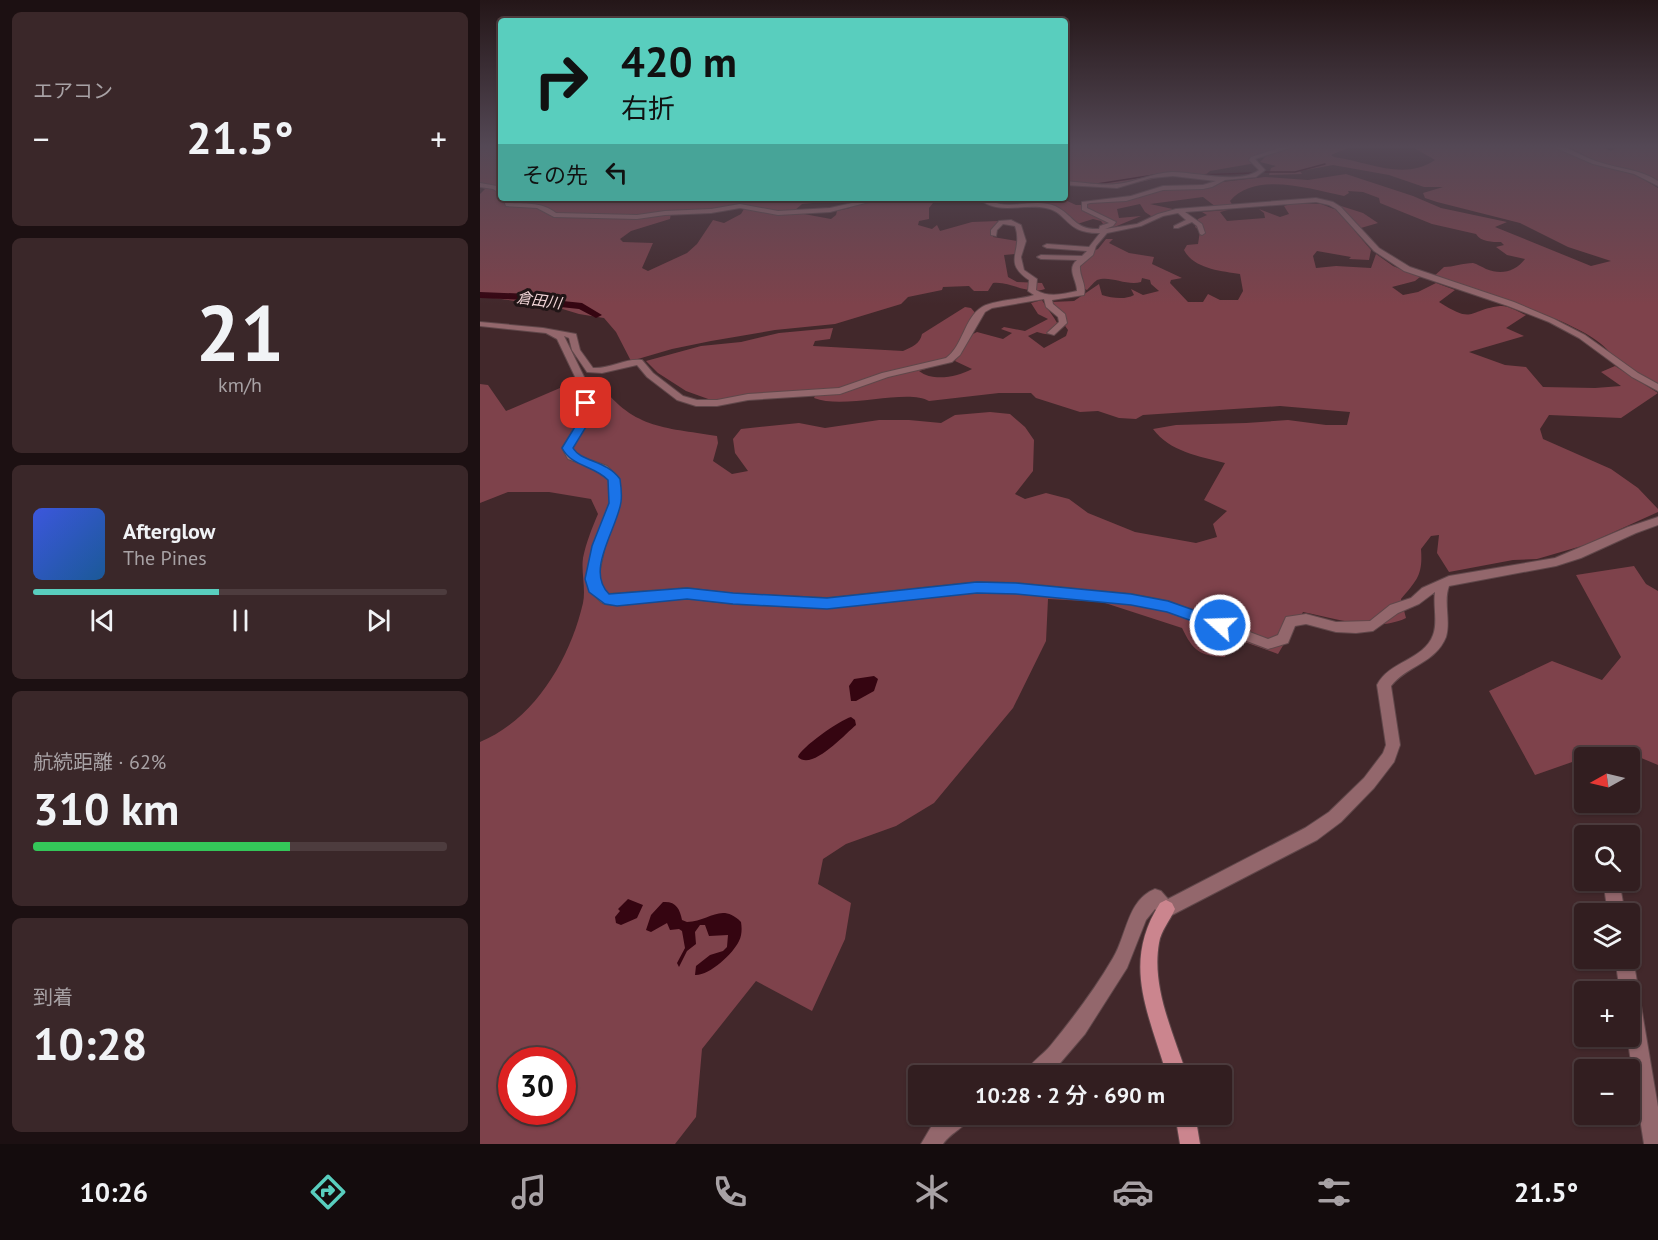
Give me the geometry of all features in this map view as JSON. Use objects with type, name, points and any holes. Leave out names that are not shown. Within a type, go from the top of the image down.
[{"type":"street","points":[[1091,231],[1109,226],[1113,222],[1084,209],[1084,202],[1099,198]]},
{"type":"street","points":[[1111,198],[1130,198]]},
{"type":"street","points":[[985,201],[998,206],[1054,208],[1075,228],[1091,231],[1138,225],[1162,214],[1263,205],[1300,199],[1333,204],[1347,216],[1373,246],[1407,269],[1563,326],[1658,388]]},
{"type":"street","points":[[507,201],[508,205],[545,208],[554,215],[623,217],[711,211],[740,206],[778,213],[830,210],[869,201]]},
{"type":"street","points":[[1181,212],[1200,225],[1202,233]]},
{"type":"street","points":[[1172,213],[1179,219],[1178,226],[1191,218]]},
{"type":"street","points":[[994,235],[994,230],[1000,222],[1011,222],[1018,225],[1023,240],[1022,251],[1017,257],[1021,270],[1033,279],[1032,291],[1044,296],[1049,305],[1062,316],[1063,323],[1051,333]]},
{"type":"street","points":[[480,324],[550,333],[566,332],[573,336],[576,350],[590,370],[604,370],[632,361],[639,362],[650,375],[680,398],[696,403],[840,391],[885,375],[949,360],[956,356],[982,310],[990,306],[1044,296],[1069,297],[1081,294],[1081,282],[1075,268],[1090,249],[1101,240],[1104,234],[1102,231]]},
{"type":"street","points":[[1047,246],[1090,249]]},
{"type":"street","points":[[1041,257],[1083,258]]},
{"type":"street","points":[[550,333],[561,338],[570,362],[579,372],[586,400],[586,417],[567,448],[572,457],[603,468],[614,479],[615,503],[599,546],[592,579],[594,588],[605,599],[617,600],[687,593],[827,603],[977,587],[1016,588],[1131,599],[1168,606],[1268,644],[1283,639],[1291,621],[1306,619],[1336,627],[1373,626],[1394,609],[1414,601],[1426,591],[1461,576],[1556,562],[1658,521]]},
{"type":"street","points":[[1174,1065],[1153,997],[1150,945],[1156,926],[1166,909],[1311,834],[1335,817],[1369,783],[1389,757],[1393,745],[1384,685],[1392,675],[1425,655],[1438,639],[1441,620],[1440,596],[1444,584]]},
{"type":"street","points":[[1047,1065],[1078,1027],[1121,962],[1138,914],[1155,897],[1166,909]]},
{"type":"street","points":[[1626,969],[1654,1144]]},
{"type":"street","points":[[931,1144],[946,1125]]},
{"type":"street","points":[[1187,1125],[1191,1144]]},
{"type":"shaded area","points":[[480,198],[498,198],[498,201],[834,201],[802,204],[793,212],[831,219],[837,211],[850,208],[861,201],[931,201],[933,203],[929,208],[929,219],[919,221],[918,225],[932,229],[937,225],[940,231],[972,222],[998,221],[994,227],[993,237],[1017,241],[1015,254],[1004,255],[1008,277],[1017,282],[1042,283],[1045,289],[1031,290],[1000,283],[993,283],[988,291],[974,291],[969,286],[943,287],[942,290],[908,297],[901,304],[835,324],[775,330],[711,341],[631,361],[616,332],[604,318],[556,307],[480,296]],"holes":[[[736,206],[744,209],[741,214],[724,223],[713,220],[697,244],[687,253],[648,271],[642,268],[653,243],[623,242],[620,239],[631,231],[670,219],[671,213],[701,214]]]},
{"type":"shaded area","points":[[1193,198],[1150,204],[1182,211],[1154,218],[1145,212],[1140,204],[1117,209],[1119,218],[1141,216],[1112,228],[1105,227],[1101,221],[1093,219],[1074,225],[1056,208],[1033,204],[1030,201],[1067,201],[1083,205],[1098,200]]},
{"type":"shaded area","points":[[1205,198],[1233,198],[1230,201],[1233,206],[1216,207]]},
{"type":"shaded area","points":[[1379,198],[1419,198],[1441,208],[1507,222],[1495,227],[1591,266],[1611,261],[1568,247],[1520,223],[1426,198],[1658,198],[1658,386],[1612,356],[1600,343],[1581,331],[1530,309],[1432,278],[1444,267],[1475,263],[1497,272],[1517,267],[1525,259],[1507,255],[1496,247],[1504,245],[1501,242],[1487,241],[1476,234],[1432,224],[1380,203]]},
{"type":"shaded area","points":[[1293,203],[1321,204],[1334,209],[1341,206],[1363,213],[1378,223],[1354,230],[1371,250],[1369,260],[1349,259],[1351,257],[1317,251],[1313,256],[1316,268],[1336,266],[1371,268],[1376,254],[1393,266],[1420,277],[1415,281],[1392,287],[1403,295],[1418,292],[1436,283],[1455,290],[1439,302],[1459,313],[1471,314],[1503,306],[1526,315],[1506,328],[1524,336],[1469,352],[1505,365],[1526,367],[1543,387],[1621,386],[1601,372],[1615,366],[1658,393],[1621,418],[1549,415],[1540,429],[1543,439],[1611,469],[1638,488],[1658,509],[1658,512],[1585,545],[1537,559],[1513,560],[1449,572],[1437,553],[1439,535],[1431,536],[1421,549],[1418,577],[1401,599],[1406,618],[1394,622],[1368,624],[1303,612],[1278,654],[1228,636],[1230,644],[1225,657],[1209,655],[1194,647],[1182,628],[1102,602],[1048,599],[1046,641],[1013,708],[934,803],[896,826],[846,844],[823,859],[818,884],[851,903],[845,939],[812,1011],[756,981],[702,1049],[696,1117],[675,1144],[480,1144],[480,742],[500,732],[533,703],[559,666],[577,624],[583,603],[583,558],[598,514],[591,499],[549,492],[508,492],[480,503],[480,384],[488,385],[506,411],[567,385],[597,380],[610,396],[636,417],[664,427],[717,436],[718,443],[713,461],[732,474],[748,471],[735,453],[733,439],[741,429],[799,423],[825,428],[879,420],[941,423],[955,415],[990,412],[1010,414],[1025,427],[1034,440],[1033,471],[1015,494],[1025,499],[1046,493],[1069,499],[1088,513],[1135,532],[1196,543],[1217,537],[1213,524],[1227,511],[1204,500],[1225,463],[1176,448],[1153,429],[1176,425],[1288,420],[1347,425],[1350,412],[1280,406],[1143,415],[1136,419],[1119,418],[1098,411],[1080,412],[1036,398],[1031,393],[999,393],[929,401],[906,397],[842,402],[814,398],[816,394],[711,400],[686,391],[658,373],[646,361],[701,346],[741,342],[779,333],[833,328],[830,339],[815,341],[813,346],[903,351],[917,343],[922,334],[965,307],[971,308],[977,315],[955,351],[932,367],[919,371],[931,376],[952,376],[972,369],[955,361],[973,334],[977,332],[1003,339],[1012,333],[1001,329],[1004,327],[1025,331],[1048,319],[1038,314],[1031,303],[1042,300],[1059,327],[1052,333],[1037,332],[1028,336],[1044,348],[1066,336],[1068,330],[1051,306],[1052,302],[1074,301],[1099,284],[1102,295],[1114,298],[1127,298],[1134,295],[1131,289],[1143,295],[1159,291],[1150,280],[1142,278],[1141,282],[1135,283],[1097,280],[1087,290],[1078,286],[1076,274],[1085,254],[1098,249],[1106,239],[1113,239],[1109,243],[1129,253],[1154,257],[1152,264],[1182,278],[1171,280],[1170,283],[1188,302],[1203,302],[1208,294],[1220,300],[1238,300],[1243,291],[1240,274],[1201,265],[1188,256],[1184,250],[1187,245],[1198,244],[1200,231],[1195,227],[1198,219],[1207,215],[1202,212],[1228,210],[1220,212],[1227,221],[1265,218],[1264,213],[1259,209],[1280,217],[1289,214],[1284,206]]},
{"type":"shaded area","points":[[1634,566],[1646,584],[1658,591],[1658,765],[1640,757],[1640,747],[1574,747],[1574,761],[1535,775],[1489,691],[1552,661],[1602,680],[1621,657],[1576,575]]},
{"type":"shaded area","points":[[874,676],[878,679],[874,691],[856,701],[851,701],[849,686],[854,679]]},
{"type":"shaded area","points":[[851,717],[855,720],[856,725],[828,750],[811,759],[804,760],[798,757],[821,735]]},
{"type":"shaded area","points":[[628,899],[643,905],[637,918],[621,925],[616,923],[615,917],[620,911],[618,909]]},
{"type":"shaded area","points":[[663,902],[674,904],[679,909],[682,920],[687,922],[721,913],[734,916],[741,922],[742,931],[739,941],[732,952],[720,963],[707,972],[695,975],[696,966],[710,955],[723,951],[727,947],[728,935],[709,936],[705,925],[700,925],[695,932],[696,944],[687,951],[679,967],[677,963],[685,948],[682,931],[670,930],[667,923],[651,932],[646,930],[651,915]]},
{"type":"waterway","name":"倉田川","points":[[480,295],[530,297],[542,302],[582,306],[596,315]]},
{"type":"route","points":[[586,403],[586,417],[567,448],[572,457],[603,468],[614,479],[615,503],[599,546],[592,579],[594,588],[605,599],[617,600],[687,593],[827,603],[977,587],[1016,588],[1131,599],[1168,606],[1220,625]]}]
